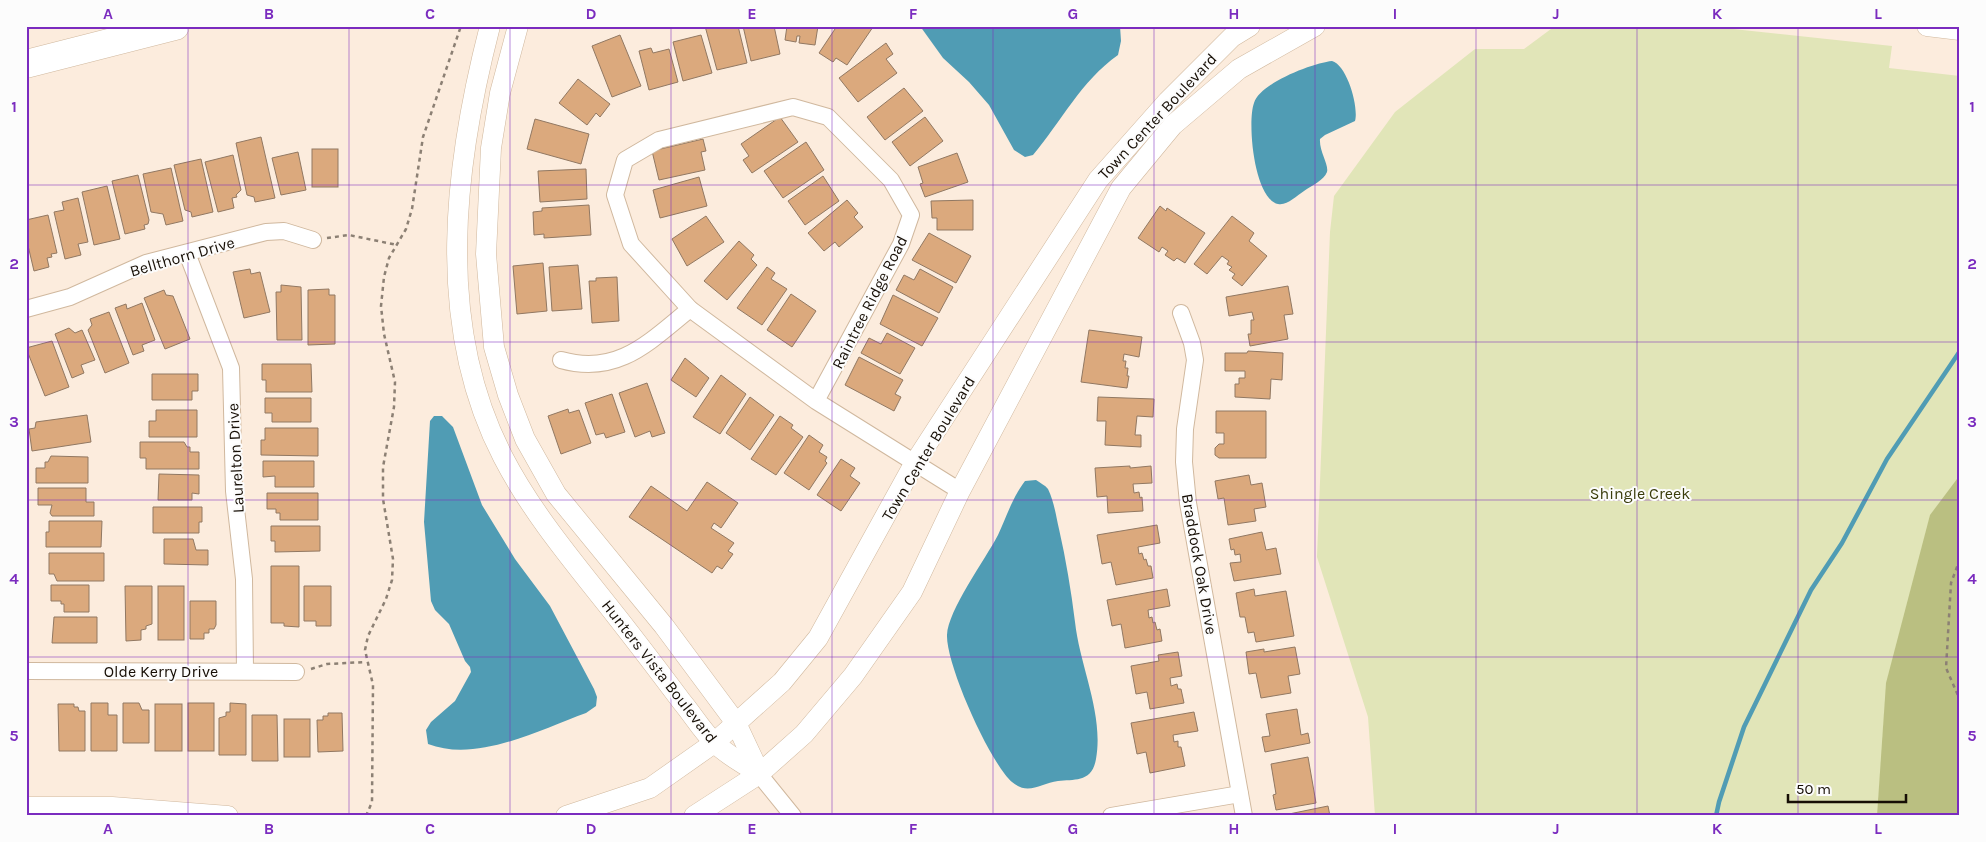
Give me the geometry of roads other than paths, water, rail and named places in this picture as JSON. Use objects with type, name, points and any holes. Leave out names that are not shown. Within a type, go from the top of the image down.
[{"type":"highway","points":[[26,64],[174,26]]},
{"type":"street","name":"Hunters Vista Boulevard","points":[[490,26],[471,102],[459,193],[458,243],[461,316],[469,368],[482,409],[503,456],[529,501],[572,560],[714,743],[760,774]]},
{"type":"street","name":"Hunters Vista Boulevard","points":[[518,26],[500,93],[491,148],[486,245],[494,348],[508,395],[524,439],[556,494],[664,626],[736,723],[760,774]]},
{"type":"street","name":"Town Center Boulevard","points":[[566,816],[650,788],[714,743],[782,682],[818,638],[914,464],[1098,180],[1168,101],[1232,37],[1250,26]]},
{"type":"street","name":"Town Center Boulevard","points":[[694,816],[760,774],[804,734],[853,676],[912,592],[960,491],[1121,188],[1173,125],[1239,69],[1315,26]]},
{"type":"street","points":[[1927,26],[1960,30]]},
{"type":"street","name":"Raintree Ridge Road","points":[[816,401],[901,244],[911,215],[891,180],[828,117],[793,107],[659,140],[625,160],[615,195],[631,244],[690,309],[816,401],[960,491]]},
{"type":"street","name":"Bellthorn Drive","points":[[26,309],[70,296],[146,263],[266,232],[284,231],[313,240]]},
{"type":"street","name":"Laurelton Drive","points":[[187,253],[231,368],[234,491],[244,579],[245,672]]},
{"type":"street","points":[[561,360],[581,366],[596,365],[635,352],[690,309]]},
{"type":"street","name":"Braddock Oak Drive","points":[[1181,313],[1192,342],[1194,360],[1185,429],[1184,462],[1187,495],[1244,816]]},
{"type":"street","name":"Olde Kerry Drive","points":[[26,671],[296,672]]},
{"type":"street","points":[[760,774],[793,816]]},
{"type":"street","points":[[1111,816],[1240,794]]},
{"type":"street","points":[[26,806],[112,807],[228,816]]},
{"type":"water","points":[[920,26],[1120,26],[1121,41],[1118,55],[1105,65],[1082,89],[1033,155],[1025,157],[1014,150],[989,105],[969,82],[943,58]]},
{"type":"water","points":[[1332,61],[1342,70],[1351,87],[1355,106],[1355,121],[1320,139],[1327,166],[1327,172],[1323,178],[1288,202],[1278,204],[1270,199],[1263,189],[1254,159],[1251,126],[1254,103],[1266,88],[1276,81],[1301,70]]},
{"type":"water","points":[[434,416],[442,416],[453,427],[482,505],[515,559],[550,606],[597,697],[596,706],[586,713],[508,742],[467,750],[447,749],[428,744],[426,730],[431,722],[455,701],[471,672],[449,624],[435,610],[431,601],[424,522],[430,421]]},
{"type":"water","points":[[1036,480],[1048,489],[1055,509],[1078,639],[1094,708],[1098,742],[1094,767],[1086,776],[1052,782],[1035,788],[1024,788],[1012,782],[992,755],[961,690],[949,649],[947,635],[949,625],[960,599],[998,535],[1017,494],[1025,481]]},
{"type":"waterway","name":"Shingle Creek","points":[[1716,816],[1744,727],[1811,590],[1842,543],[1887,459],[1960,351]]}]
